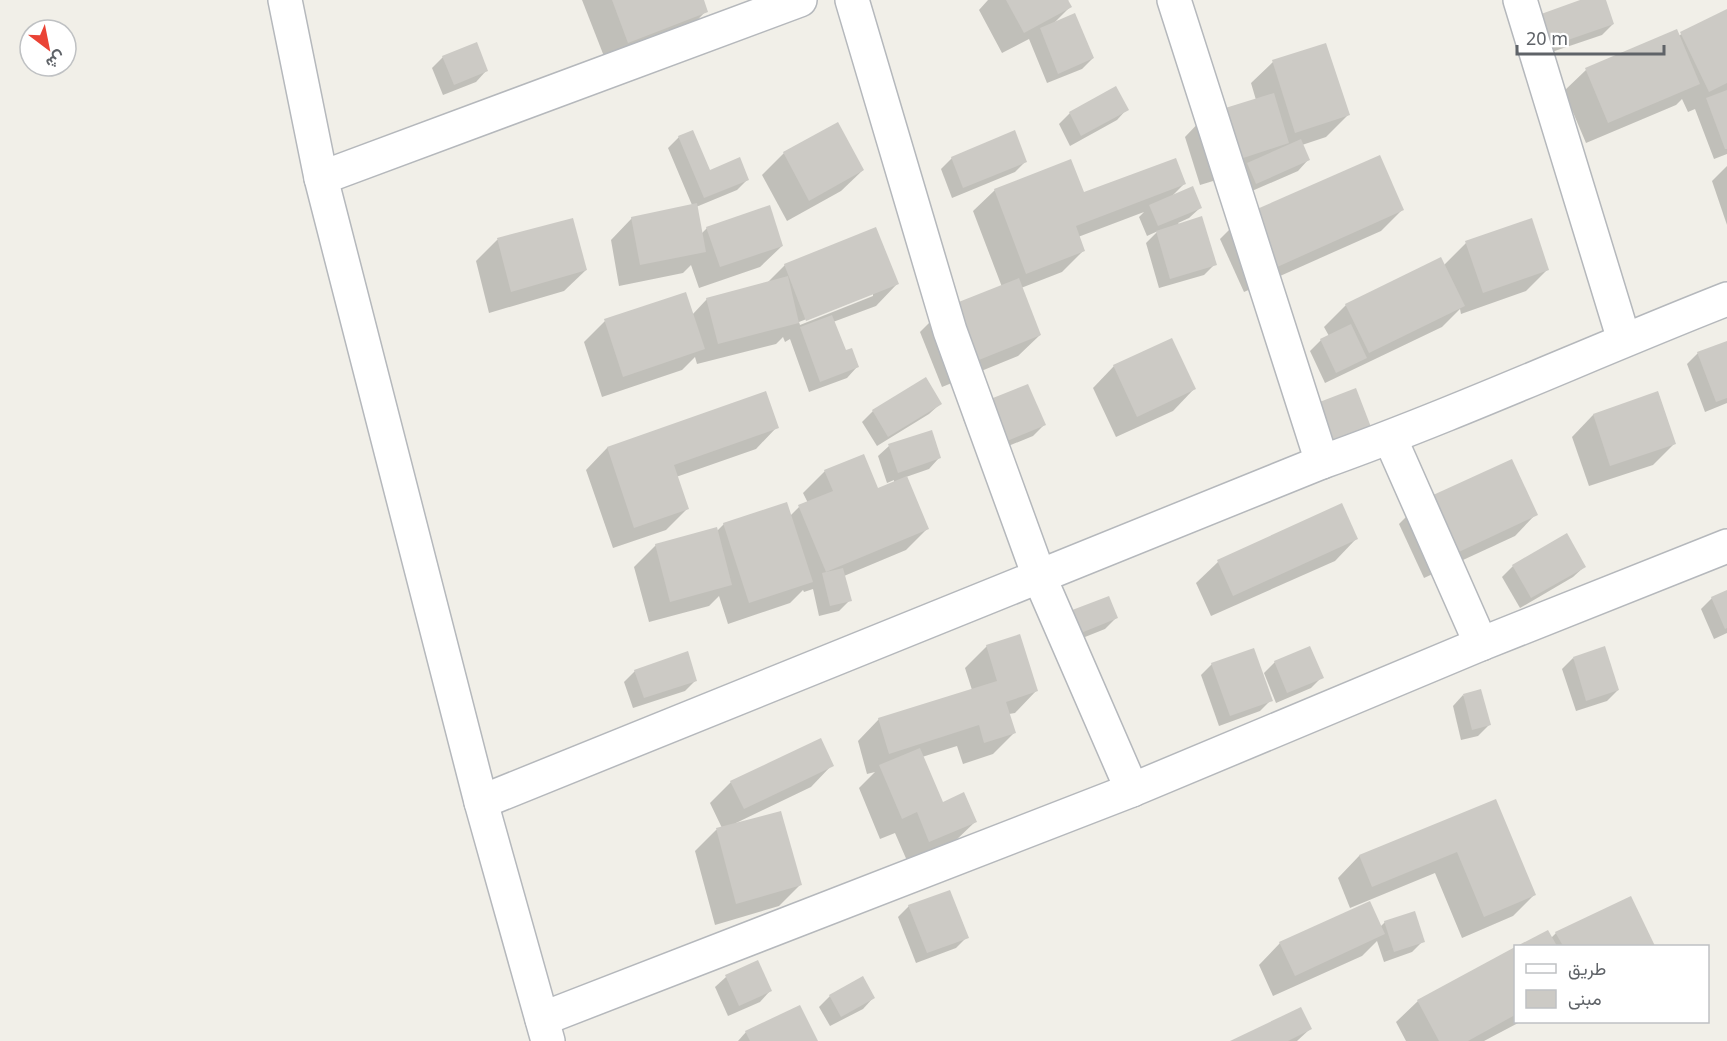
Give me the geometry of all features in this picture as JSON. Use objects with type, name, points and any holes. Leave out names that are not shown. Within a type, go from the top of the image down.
[{"type":"street","points":[[285,0],[321,178],[481,802],[545,1030],[1132,790],[1481,644],[1727,546]]},
{"type":"street","points":[[321,178],[800,0]]},
{"type":"street","points":[[852,0],[950,331],[1039,576],[1132,790]]},
{"type":"street","points":[[1174,0],[1322,462]]},
{"type":"street","points":[[1520,0],[1624,340]]},
{"type":"street","points":[[481,802],[1322,462],[1390,438],[1727,299]]},
{"type":"street","points":[[1390,438],[1481,644]]},
{"type":"building","points":[[612,0],[704,0],[708,12],[628,43]]},
{"type":"building","points":[[1006,0],[1068,0],[1072,7],[1024,33]]},
{"type":"building","points":[[1580,0],[1606,0],[1614,24],[1542,49],[1530,18]]},
{"type":"building","points":[[1727,9],[1727,83],[1709,92],[1680,32]]},
{"type":"building","points":[[1075,13],[1094,58],[1058,74],[1040,28]]},
{"type":"building","points":[[1677,29],[1700,84],[1608,123],[1585,68]]},
{"type":"building","points":[[477,42],[488,71],[454,85],[442,56]]},
{"type":"building","points":[[1326,43],[1350,115],[1295,133],[1272,60]]},
{"type":"building","points":[[1116,86],[1129,110],[1081,136],[1069,112]]},
{"type":"building","points":[[1727,90],[1727,149],[1725,149],[1706,98]]},
{"type":"building","points":[[1274,93],[1289,143],[1222,165],[1206,114]]},
{"type":"building","points":[[838,122],[864,170],[809,201],[783,152]]},
{"type":"building","points":[[693,130],[710,170],[740,157],[749,180],[704,198],[678,136]]},
{"type":"building","points":[[1015,130],[1027,162],[963,188],[951,157]]},
{"type":"building","points":[[1301,139],[1310,160],[1256,184],[1247,163]]},
{"type":"building","points":[[1380,155],[1404,210],[1266,272],[1241,216]]},
{"type":"building","points":[[1176,158],[1186,184],[1076,226],[1085,251],[1026,274],[994,189],[1071,159],[1084,192]]},
{"type":"building","points":[[1193,186],[1202,208],[1158,226],[1149,205]]},
{"type":"building","points":[[697,203],[706,252],[640,265],[631,217]]},
{"type":"building","points":[[770,205],[783,246],[720,267],[706,227]]},
{"type":"building","points":[[1202,216],[1217,265],[1170,279],[1156,231]]},
{"type":"building","points":[[573,218],[587,270],[511,292],[497,238]]},
{"type":"building","points":[[1532,218],[1549,270],[1483,293],[1465,241]]},
{"type":"building","points":[[876,227],[899,284],[806,321],[784,264]]},
{"type":"building","points":[[1441,257],[1465,306],[1369,353],[1345,304]]},
{"type":"building","points":[[788,276],[799,323],[718,344],[706,298]]},
{"type":"building","points":[[1019,278],[1041,335],[964,366],[941,309]]},
{"type":"building","points":[[686,292],[705,349],[623,377],[604,319]]},
{"type":"building","points":[[832,315],[846,350],[852,348],[859,367],[820,382],[800,327]]},
{"type":"building","points":[[1351,324],[1367,358],[1336,373],[1320,339]]},
{"type":"building","points":[[1172,338],[1196,389],[1137,417],[1113,365]]},
{"type":"building","points":[[1727,341],[1727,398],[1716,402],[1697,352]]},
{"type":"building","points":[[926,377],[942,404],[888,437],[872,410]]},
{"type":"building","points":[[1028,384],[1046,425],[990,448],[973,406]]},
{"type":"building","points":[[1356,388],[1371,427],[1319,447],[1304,408]]},
{"type":"building","points":[[766,391],[779,428],[674,465],[689,509],[634,528],[607,447]]},
{"type":"building","points":[[1658,391],[1676,444],[1610,466],[1593,414]]},
{"type":"building","points":[[932,430],[941,458],[898,473],[888,444]]},
{"type":"building","points":[[864,454],[878,488],[907,476],[929,529],[826,572],[798,505],[833,491],[824,470]]},
{"type":"building","points":[[1512,459],[1538,515],[1446,558],[1420,501]]},
{"type":"building","points":[[787,502],[813,582],[749,603],[723,523]]},
{"type":"building","points":[[1342,503],[1358,539],[1233,596],[1217,560]]},
{"type":"building","points":[[717,527],[732,585],[670,602],[655,544]]},
{"type":"building","points":[[1567,533],[1586,567],[1531,598],[1512,565]]},
{"type":"building","points":[[843,568],[852,601],[830,606],[822,573]]},
{"type":"building","points":[[1727,590],[1727,628],[1725,629],[1711,597]]},
{"type":"building","points":[[1109,596],[1118,618],[1076,635],[1067,612]]},
{"type":"building","points":[[1020,634],[1038,691],[1006,702],[1016,733],[984,743],[979,725],[889,754],[878,718],[997,681],[986,645]]},
{"type":"building","points":[[1310,646],[1324,678],[1287,693],[1274,661]]},
{"type":"building","points":[[1605,646],[1619,690],[1586,701],[1573,657]]},
{"type":"building","points":[[1254,648],[1273,701],[1230,716],[1211,663]]},
{"type":"building","points":[[688,651],[697,681],[644,698],[634,670]]},
{"type":"building","points":[[1481,689],[1491,725],[1472,730],[1463,694]]},
{"type":"building","points":[[821,738],[834,766],[744,809],[730,781]]},
{"type":"building","points":[[920,748],[943,802],[964,792],[977,822],[929,842],[917,812],[902,819],[879,765]]},
{"type":"building","points":[[1496,799],[1536,895],[1484,917],[1457,852],[1372,887],[1359,855]]},
{"type":"building","points":[[781,811],[802,885],[736,904],[716,828]]},
{"type":"building","points":[[950,890],[969,938],[927,953],[908,905]]},
{"type":"building","points":[[1631,896],[1655,945],[1562,945],[1555,932]]},
{"type":"building","points":[[1370,901],[1385,934],[1295,976],[1279,942]]},
{"type":"building","points":[[1415,911],[1425,942],[1394,952],[1384,921]]},
{"type":"building","points":[[1548,930],[1556,945],[1519,945]]},
{"type":"building","points":[[1514,948],[1514,1016],[1468,1041],[1439,1041],[1417,1000]]},
{"type":"building","points":[[758,960],[772,991],[739,1006],[725,975]]},
{"type":"building","points":[[863,976],[875,998],[841,1017],[829,995]]},
{"type":"building","points":[[800,1005],[818,1041],[750,1041],[745,1031]]},
{"type":"building","points":[[1301,1007],[1312,1029],[1288,1041],[1230,1041]]}]
